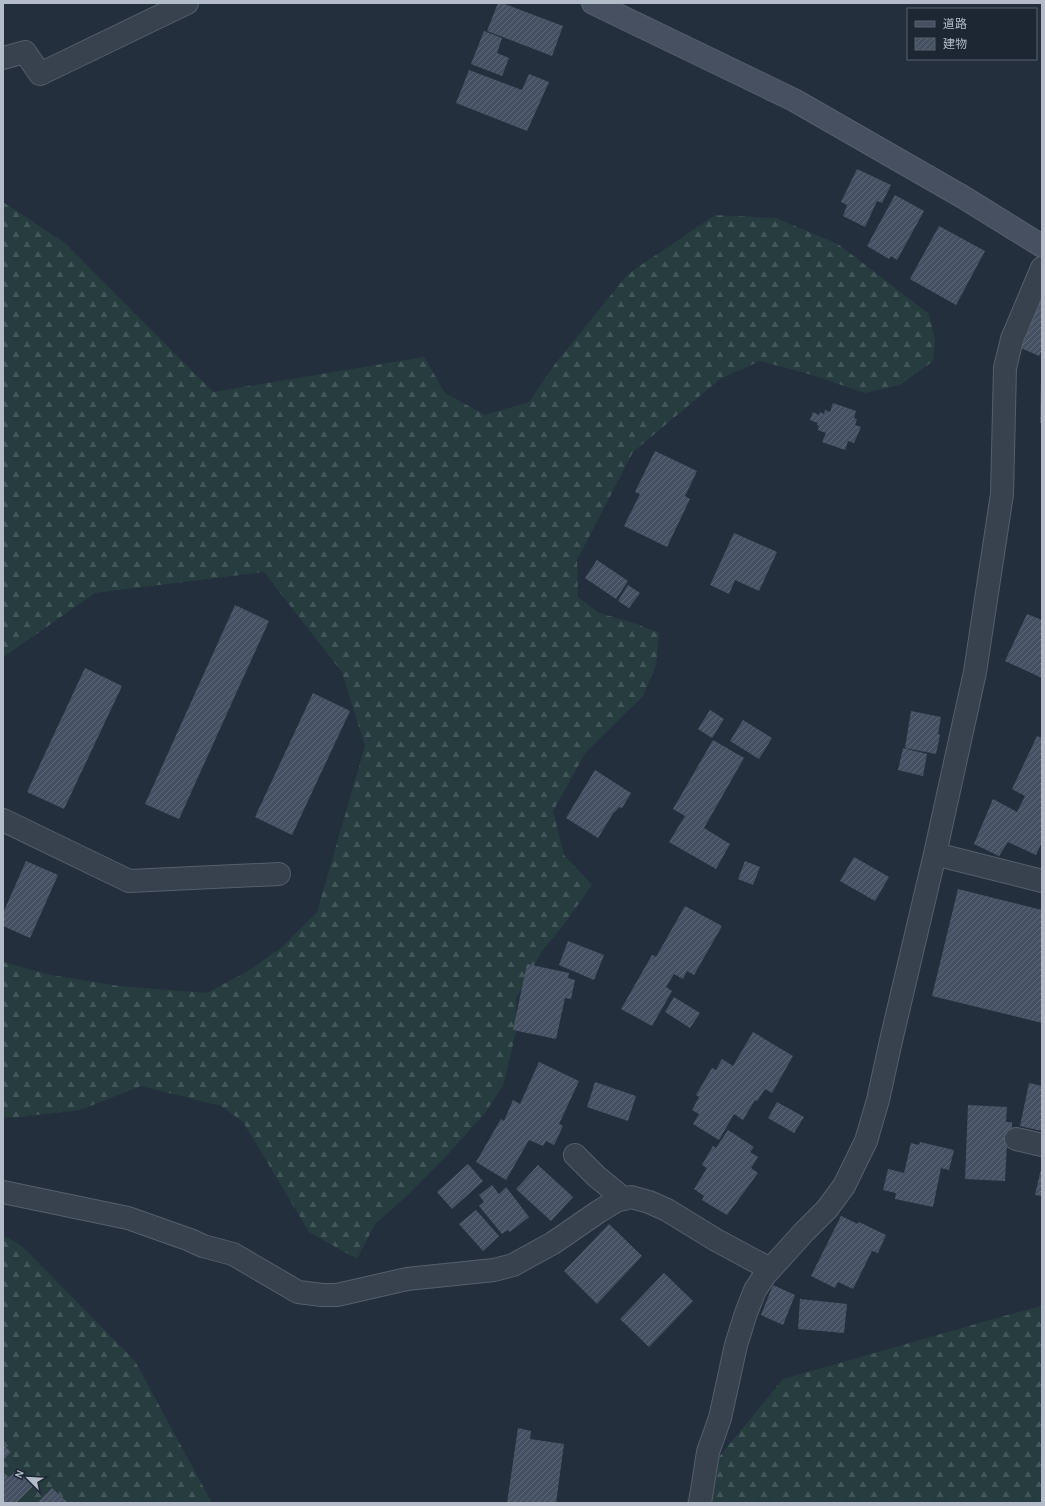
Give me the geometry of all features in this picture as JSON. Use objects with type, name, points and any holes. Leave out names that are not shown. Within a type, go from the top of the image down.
[{"type":"street","points":[[3,58],[25,52],[40,74],[187,3]]},
{"type":"street","points":[[593,3],[794,100],[963,197],[1042,246]]},
{"type":"street","points":[[700,1503],[708,1452],[720,1418],[736,1345],[755,1290],[770,1269],[827,1209],[840,1192],[866,1141],[878,1100],[935,854],[975,672],[1000,502],[1005,368],[1012,340],[1042,268]]},
{"type":"street","points":[[3,820],[129,881],[278,874]]},
{"type":"street","points":[[935,854],[1042,881]]},
{"type":"street","points":[[1016,1139],[1042,1145]]},
{"type":"street","points":[[575,1155],[596,1176],[624,1199]]},
{"type":"street","points":[[3,1192],[128,1218],[203,1246],[233,1254],[298,1292],[322,1295],[338,1295],[407,1279],[494,1270],[513,1265],[553,1243],[616,1201],[631,1197],[649,1202],[666,1210],[716,1240],[770,1269]]},
{"type":"green space","points":[[3,202],[65,243],[213,392],[424,357],[445,393],[485,415],[529,402],[555,364],[628,274],[715,215],[776,218],[838,244],[929,314],[935,340],[933,361],[900,385],[865,393],[812,375],[760,361],[720,379],[633,452],[577,560],[578,597],[599,613],[631,622],[659,633],[656,665],[643,696],[586,752],[553,811],[564,855],[592,885],[562,927],[542,951],[516,998],[516,1032],[503,1086],[484,1114],[449,1153],[410,1193],[375,1224],[357,1259],[309,1232],[243,1122],[221,1106],[141,1086],[80,1110],[3,1118],[3,962],[51,975],[119,986],[207,993],[248,971],[282,947],[317,912],[365,746],[342,672],[264,572],[95,593],[3,656]]},
{"type":"green space","points":[[3,1235],[22,1246],[135,1361],[212,1503],[3,1503]]},
{"type":"green space","points":[[1042,1306],[1042,1503],[687,1503],[687,1496],[783,1379]]},
{"type":"building","points":[[498,3],[502,3],[563,26],[552,56],[487,31]]},
{"type":"building","points":[[484,31],[502,38],[497,53],[509,58],[502,76],[471,64]]},
{"type":"building","points":[[469,70],[522,90],[529,74],[549,82],[527,131],[456,103]]},
{"type":"building","points":[[857,169],[891,185],[882,203],[877,201],[865,227],[843,216],[847,205],[841,202]]},
{"type":"building","points":[[895,195],[924,211],[897,260],[891,256],[889,259],[867,246]]},
{"type":"building","points":[[939,226],[985,251],[956,305],[910,279]]},
{"type":"building","points":[[1042,295],[1042,350],[1039,356],[1021,348]]},
{"type":"building","points":[[1041,378],[1042,423],[1040,423]]},
{"type":"building","points":[[833,403],[856,411],[854,418],[857,419],[855,425],[861,427],[854,443],[848,441],[845,450],[822,442],[826,433],[818,430],[818,423],[810,420],[813,412],[819,415],[820,412],[824,414],[825,410],[830,412]]},
{"type":"building","points":[[655,451],[697,471],[685,496],[690,499],[667,547],[624,526],[640,494],[635,492]]},
{"type":"building","points":[[734,533],[777,552],[759,591],[735,580],[729,594],[710,585]]},
{"type":"building","points":[[597,560],[628,581],[616,599],[585,578]]},
{"type":"building","points":[[628,585],[640,593],[629,608],[618,601]]},
{"type":"building","points":[[235,605],[269,621],[179,819],[145,804]]},
{"type":"building","points":[[1027,614],[1042,620],[1042,678],[1005,661]]},
{"type":"building","points":[[85,668],[122,686],[64,809],[27,792]]},
{"type":"building","points":[[313,693],[350,711],[292,835],[255,817]]},
{"type":"building","points":[[710,710],[724,719],[712,738],[698,729]]},
{"type":"building","points":[[911,711],[941,717],[938,734],[940,735],[936,754],[905,748]]},
{"type":"building","points":[[743,720],[772,738],[759,759],[730,741]]},
{"type":"building","points":[[1037,736],[1042,738],[1042,842],[1036,855],[1008,842],[999,856],[974,844],[993,799],[1017,812],[1025,796],[1012,789]]},
{"type":"building","points":[[713,740],[744,758],[704,828],[730,844],[716,869],[669,842],[685,816],[673,809]]},
{"type":"building","points":[[903,748],[927,754],[923,776],[898,770]]},
{"type":"building","points":[[595,770],[631,793],[622,808],[619,807],[614,812],[598,838],[566,818]]},
{"type":"building","points":[[854,857],[889,877],[875,901],[840,881]]},
{"type":"building","points":[[26,861],[58,875],[30,938],[3,926],[3,913]]},
{"type":"building","points":[[745,861],[760,867],[753,885],[738,879]]},
{"type":"building","points":[[958,889],[1042,910],[1042,1023],[932,996]]},
{"type":"building","points":[[685,906],[722,926],[694,975],[687,971],[683,979],[674,974],[666,987],[672,991],[652,1026],[621,1009],[652,955],[656,957]]},
{"type":"building","points":[[568,941],[604,955],[594,980],[559,965]]},
{"type":"building","points":[[527,964],[569,973],[568,978],[575,980],[571,999],[565,998],[556,1039],[513,1030]]},
{"type":"building","points":[[674,997],[700,1013],[690,1028],[665,1012]]},
{"type":"building","points":[[753,1032],[793,1056],[772,1093],[765,1089],[757,1101],[755,1100],[743,1120],[734,1114],[719,1140],[693,1124],[699,1114],[692,1110],[699,1097],[696,1095],[712,1068],[716,1070],[722,1059],[733,1066]]},
{"type":"building","points":[[539,1062],[579,1081],[559,1124],[563,1126],[554,1145],[546,1141],[543,1146],[529,1140],[506,1180],[476,1162],[501,1119],[504,1121],[513,1100],[520,1104]]},
{"type":"building","points":[[595,1082],[636,1096],[628,1121],[587,1107]]},
{"type":"building","points":[[1029,1083],[1042,1086],[1042,1131],[1020,1126]]},
{"type":"building","points":[[777,1102],[804,1117],[794,1133],[768,1118]]},
{"type":"building","points":[[968,1105],[1007,1107],[1006,1122],[1012,1122],[1012,1142],[1007,1142],[1005,1181],[965,1179]]},
{"type":"building","points":[[728,1130],[754,1147],[750,1152],[758,1157],[751,1168],[758,1173],[727,1215],[702,1200],[704,1196],[694,1189],[707,1168],[702,1165],[713,1146],[716,1148]]},
{"type":"building","points":[[920,1142],[954,1150],[949,1170],[941,1168],[933,1207],[895,1199],[896,1193],[883,1190],[888,1169],[904,1173],[911,1143],[919,1145]]},
{"type":"building","points":[[468,1164],[483,1181],[452,1209],[437,1192]]},
{"type":"building","points":[[538,1165],[573,1197],[551,1221],[516,1189]]},
{"type":"building","points":[[1041,1169],[1042,1170],[1042,1196],[1035,1195]]},
{"type":"building","points":[[492,1185],[499,1194],[506,1187],[529,1217],[510,1232],[508,1230],[502,1234],[479,1206],[484,1202],[479,1195]]},
{"type":"building","points":[[476,1210],[499,1236],[483,1251],[459,1224]]},
{"type":"building","points":[[841,1216],[858,1224],[859,1222],[886,1235],[878,1253],[872,1251],[853,1289],[838,1282],[835,1288],[811,1276]]},
{"type":"building","points":[[609,1224],[642,1256],[597,1304],[564,1271]]},
{"type":"building","points":[[664,1273],[693,1301],[649,1347],[620,1319]]},
{"type":"building","points":[[773,1285],[795,1295],[783,1325],[761,1315]]},
{"type":"building","points":[[800,1299],[847,1304],[844,1333],[798,1329]]},
{"type":"building","points":[[518,1428],[531,1431],[530,1439],[564,1444],[556,1503],[507,1503]]},
{"type":"building","points":[[3,1445],[11,1452],[3,1460]]},
{"type":"building","points":[[18,1469],[34,1485],[16,1503],[3,1503],[3,1472],[9,1477]]},
{"type":"building","points":[[52,1488],[68,1503],[37,1503]]}]
